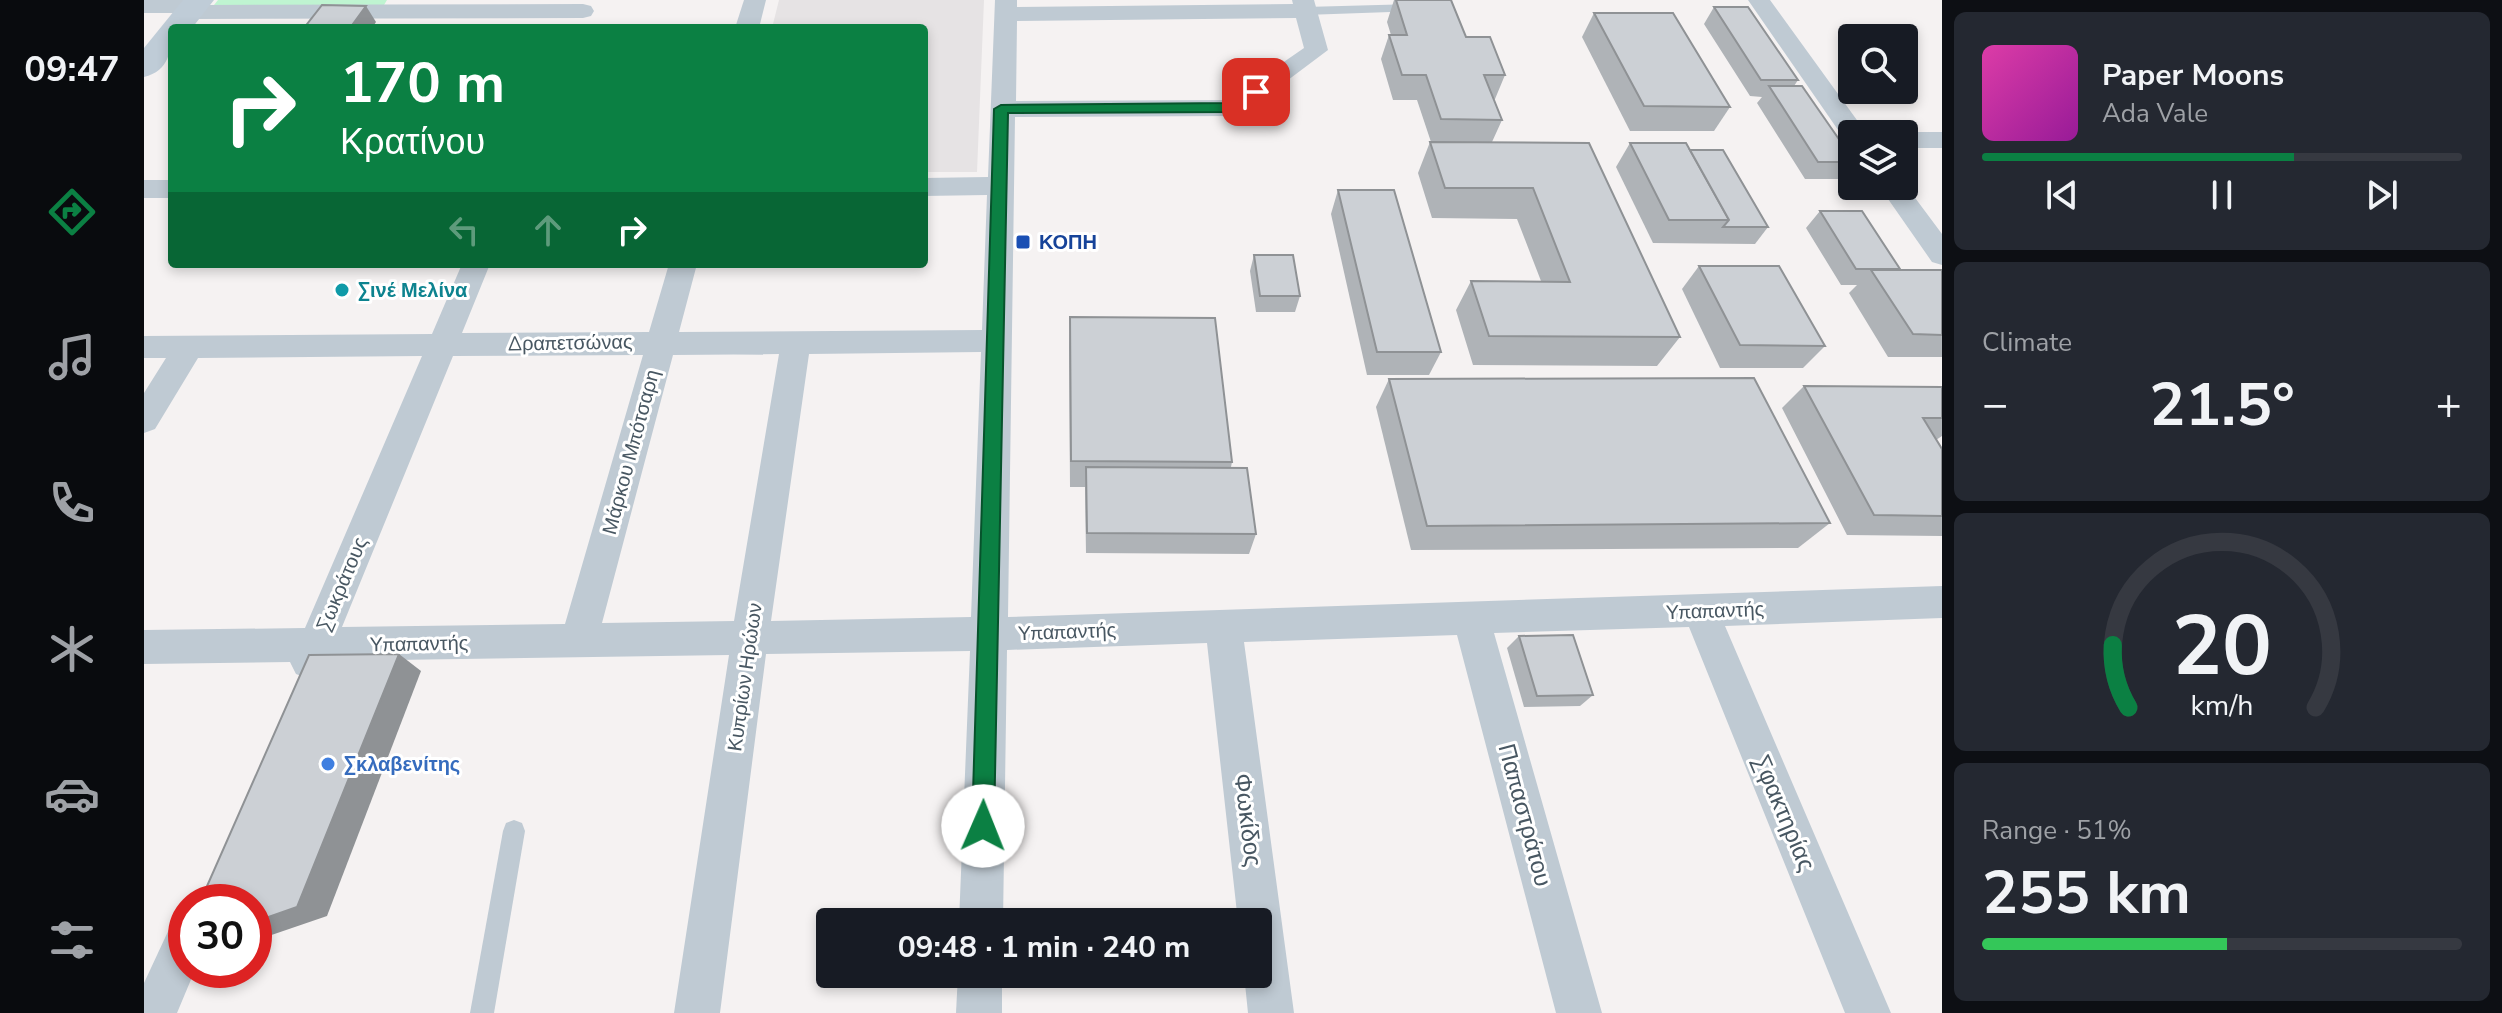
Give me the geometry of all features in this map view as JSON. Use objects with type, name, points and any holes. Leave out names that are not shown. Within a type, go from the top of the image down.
[{"type":"street","points":[[748,24],[755,0]]},
{"type":"street","points":[[1759,0],[1844,120]]},
{"type":"street","points":[[981,908],[1001,109],[1005,7],[1304,5],[1316,50],[1235,108],[1001,109]]},
{"type":"street","points":[[144,6],[186,16],[583,13]]},
{"type":"street","points":[[144,68],[168,38]]},
{"type":"street","points":[[1918,140],[1942,140]]},
{"type":"street","points":[[928,187],[999,186]]},
{"type":"street","points":[[144,189],[168,189]]},
{"type":"street","points":[[1902,200],[1942,255]]},
{"type":"street","name":"Σωκράτους","points":[[297,688],[474,268]]},
{"type":"street","name":"Μάρκου Μπότσαρη","points":[[579,641],[682,268]]},
{"type":"street","name":"Δραπετσώνας","points":[[144,347],[996,341]]},
{"type":"street","name":"Κυπρίων Ηρώων","points":[[697,1013],[750,637],[796,342]]},
{"type":"street","points":[[144,420],[189,347]]},
{"type":"street","name":"Υπαπαντής","points":[[144,647],[988,634],[1942,602]]},
{"type":"street","name":"Σφακτηρίας","points":[[1701,612],[1868,1013]]},
{"type":"street","name":"Παπαστράτου","points":[[1471,618],[1579,1013]]},
{"type":"street","name":"Φωκίδος","points":[[1224,627],[1271,1013]]},
{"type":"street","points":[[154,1013],[168,981]]},
{"type":"street","points":[[979,1013],[980,988]]},
{"type":"lane","points":[[1304,5],[1422,8]]},
{"type":"lane","points":[[482,1013],[514,831]]},
{"type":"shaded area","points":[[779,0],[984,0],[977,172],[928,172],[928,24],[773,24]]},
{"type":"green space","points":[[218,0],[387,0],[384,5],[214,5]]},
{"type":"building","points":[[1396,0],[1451,0],[1466,37],[1490,37],[1505,75],[1484,75],[1502,120],[1441,119],[1426,75],[1402,75],[1389,35],[1407,35]]},
{"type":"building","points":[[322,5],[366,6],[353,24],[307,24]]},
{"type":"building","points":[[1714,7],[1748,7],[1798,80],[1761,80]]},
{"type":"building","points":[[1594,13],[1673,13],[1730,107],[1644,106]]},
{"type":"building","points":[[1769,86],[1802,86],[1838,138],[1838,162],[1818,162]]},
{"type":"building","points":[[1430,142],[1589,143],[1680,337],[1489,336],[1471,281],[1570,282],[1533,188],[1445,188]]},
{"type":"building","points":[[1630,143],[1686,143],[1729,220],[1669,220]]},
{"type":"building","points":[[1690,150],[1723,150],[1768,227],[1723,227],[1729,220]]},
{"type":"building","points":[[1338,190],[1394,190],[1441,352],[1377,352]]},
{"type":"building","points":[[1820,211],[1862,211],[1900,269],[1856,269]]},
{"type":"building","points":[[1254,255],[1293,255],[1300,296],[1260,296]]},
{"type":"building","points":[[1699,266],[1779,266],[1825,346],[1740,345]]},
{"type":"building","points":[[1871,270],[1942,270],[1942,335],[1913,334]]},
{"type":"building","points":[[1070,317],[1215,318],[1232,462],[1071,461]]},
{"type":"building","points":[[1754,378],[1830,523],[1427,526],[1389,379]]},
{"type":"building","points":[[1804,386],[1942,387],[1942,418],[1923,418],[1942,449],[1942,516],[1874,515]]},
{"type":"building","points":[[1086,467],[1247,468],[1256,534],[1087,533]]},
{"type":"building","points":[[1573,635],[1593,695],[1537,696],[1519,636]]},
{"type":"building","points":[[399,654],[297,907],[272,916],[272,884],[208,884],[309,655]]},
{"type":"place","name":"ΚΟΠΗ","points":[[1023,242]]},
{"type":"place","name":"Σινέ Μελίνα","points":[[342,290]]},
{"type":"place","name":"Σκλαβενίτης","points":[[328,764]]},
{"type":"route","points":[[983,826],[1001,109],[1235,108],[1256,92]]}]
